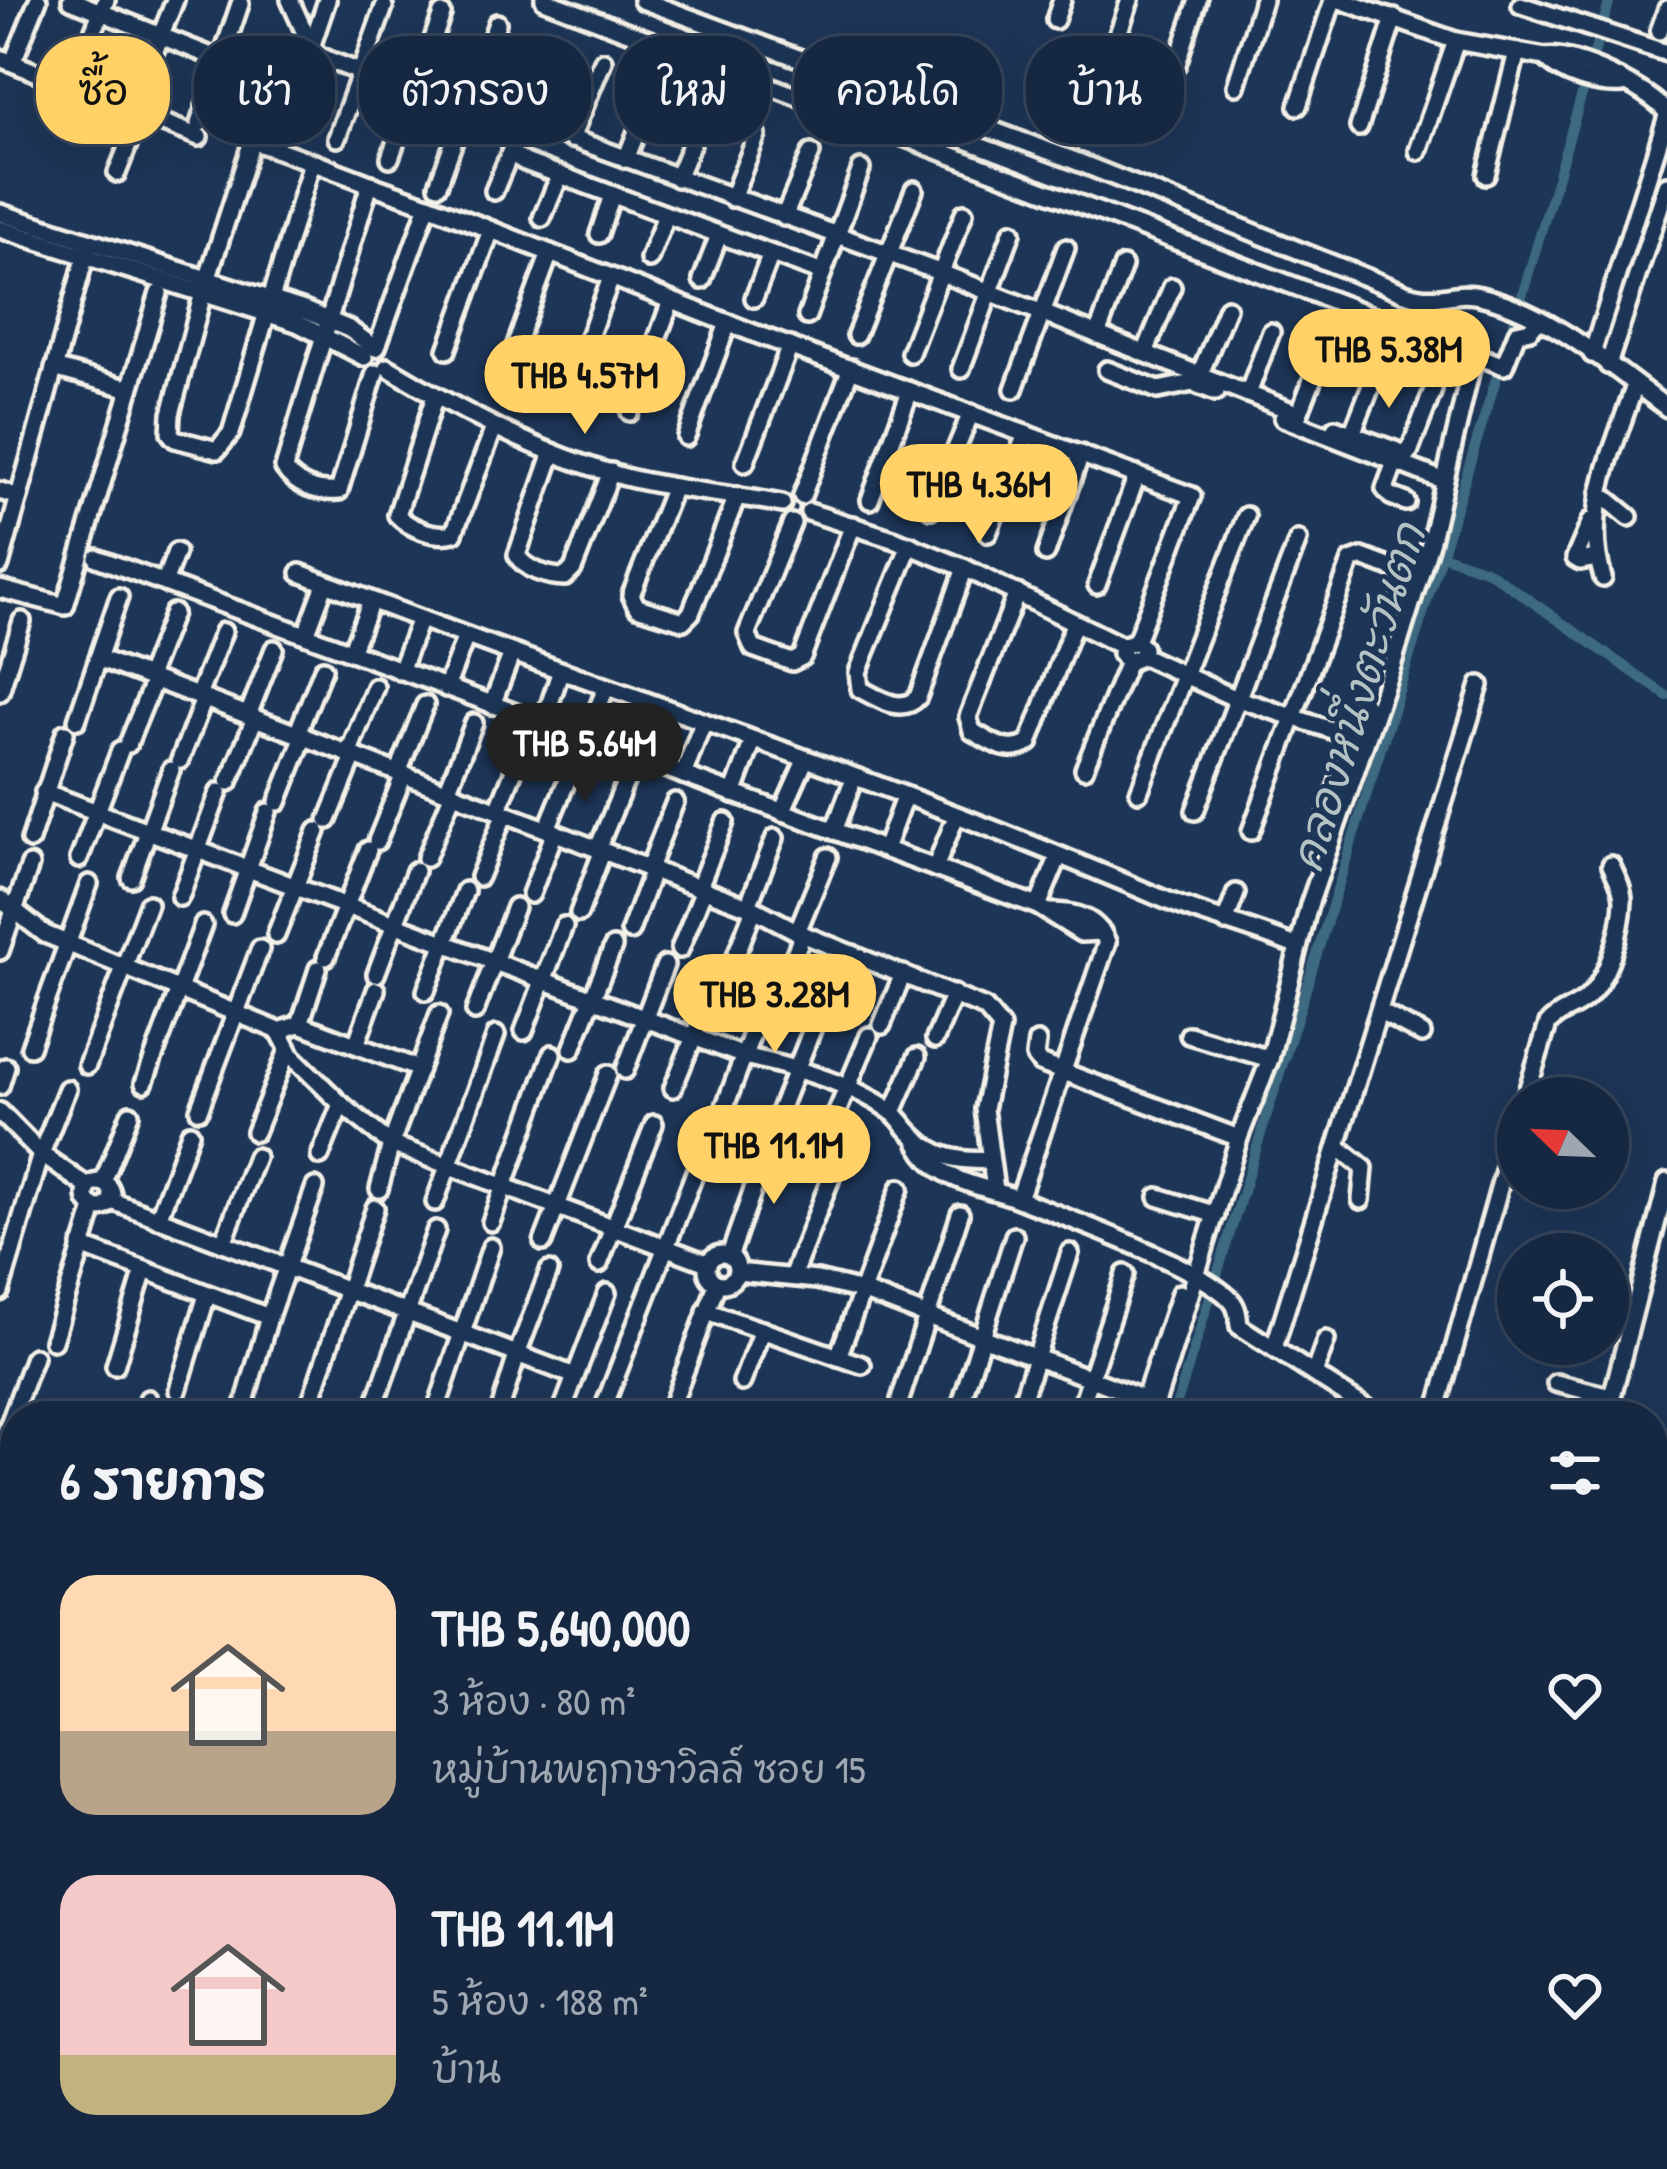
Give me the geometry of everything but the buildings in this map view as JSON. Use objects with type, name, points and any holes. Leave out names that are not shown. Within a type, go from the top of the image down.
[{"type":"street","points":[[36,68],[8,56],[38,0]]},
{"type":"street","points":[[71,0],[103,6],[160,36],[175,0]]},
{"type":"street","points":[[290,0],[306,36]]},
{"type":"street","points":[[314,36],[327,0]]},
{"type":"street","points":[[544,0],[1504,366],[1517,333],[1530,331],[1532,315]]},
{"type":"street","points":[[641,0],[1032,144],[1405,293],[1435,300],[1479,296],[1532,315],[1667,408]]},
{"type":"street","points":[[1055,20],[1062,0]]},
{"type":"street","points":[[1117,36],[1130,0]]},
{"type":"street","points":[[1184,43],[1198,0]]},
{"type":"street","points":[[1236,86],[1264,0]]},
{"type":"street","points":[[1298,106],[1336,0],[1456,41],[1553,60],[1659,102],[1667,114],[1592,354]]},
{"type":"street","points":[[1511,2],[1667,53]]},
{"type":"street","points":[[229,36],[240,4]]},
{"type":"street","points":[[91,36],[103,6]]},
{"type":"street","points":[[374,36],[384,7]]},
{"type":"street","points":[[1659,31],[1667,9]]},
{"type":"street","points":[[434,36],[442,14]]},
{"type":"street","points":[[1359,127],[1394,18]]},
{"type":"street","points":[[491,36],[496,23]]},
{"type":"street","points":[[1418,151],[1456,41]]},
{"type":"street","points":[[1486,175],[1517,52]]},
{"type":"street","points":[[591,90],[603,61]]},
{"type":"street","points":[[337,138],[359,78]]},
{"type":"street","points":[[312,162],[225,445],[217,450],[175,439],[169,426],[205,286],[252,141],[312,162],[428,205],[1192,496],[1084,769]]},
{"type":"street","points":[[117,173],[126,144]]},
{"type":"street","points":[[391,158],[396,144]]},
{"type":"street","points":[[438,185],[452,144]]},
{"type":"street","points":[[494,191],[513,144]]},
{"type":"street","points":[[585,144],[940,272],[1408,455],[1433,390]]},
{"type":"street","points":[[626,159],[632,144]]},
{"type":"street","points":[[677,178],[691,144]]},
{"type":"street","points":[[732,198],[753,144]]},
{"type":"street","points":[[512,148],[516,158],[820,272]]},
{"type":"street","points":[[784,217],[811,153]]},
{"type":"street","points":[[806,316],[861,170]]},
{"type":"street","points":[[542,218],[560,175]]},
{"type":"street","points":[[370,184],[284,468],[292,479],[312,488],[339,491],[381,370]]},
{"type":"street","points":[[1608,365],[1667,185]]},
{"type":"street","points":[[856,335],[914,190]]},
{"type":"street","points":[[598,234],[613,195]]},
{"type":"street","points":[[428,205],[365,365],[494,428],[611,472],[782,504]]},
{"type":"street","points":[[0,213],[88,249],[326,327],[372,350]]},
{"type":"street","points":[[910,353],[964,213]]},
{"type":"street","points":[[649,260],[666,215]]},
{"type":"street","points":[[0,229],[88,249]]},
{"type":"street","points":[[447,350],[491,230]]},
{"type":"street","points":[[962,368],[1012,232]]},
{"type":"street","points":[[702,280],[719,235]]},
{"type":"street","points":[[1015,389],[1066,248]]},
{"type":"street","points":[[0,565],[88,249]]},
{"type":"street","points":[[507,369],[550,253]]},
{"type":"street","points":[[754,298],[771,254]]},
{"type":"street","points":[[1097,335],[1123,266]]},
{"type":"street","points":[[568,393],[611,278]]},
{"type":"street","points":[[1145,353],[1172,287]]},
{"type":"street","points":[[0,589],[65,606],[159,293]]},
{"type":"street","points":[[630,412],[671,301]]},
{"type":"street","points":[[1200,374],[1227,308]]},
{"type":"street","points":[[686,437],[728,323]]},
{"type":"street","points":[[1248,394],[1271,332]]},
{"type":"street","points":[[745,463],[790,346]]},
{"type":"street","points":[[1299,414],[1323,352]]},
{"type":"street","points":[[1157,1401],[1199,1279],[1239,1138],[1270,1059],[1309,905],[1431,540],[1442,480],[1477,356]]},
{"type":"street","points":[[54,368],[130,389]]},
{"type":"street","points":[[782,504],[784,518],[792,523],[805,520],[850,368]]},
{"type":"street","points":[[1352,434],[1378,368]]},
{"type":"street","points":[[1107,370],[1158,389],[1193,383],[1442,480]]},
{"type":"street","points":[[1603,578],[1593,519],[1635,385]]},
{"type":"street","points":[[870,500],[910,391]]},
{"type":"street","points":[[435,396],[398,514],[413,527],[444,536],[454,533],[494,428]]},
{"type":"street","points":[[931,509],[971,413]]},
{"type":"street","points":[[988,533],[1026,434]]},
{"type":"street","points":[[553,452],[517,547],[521,562],[540,571],[565,577],[573,569],[611,472]]},
{"type":"street","points":[[1046,553],[1082,454]]},
{"type":"street","points":[[1395,462],[1385,489],[1406,502]]},
{"type":"street","points":[[1097,585],[1137,476]]},
{"type":"street","points":[[674,487],[631,596],[637,607],[679,621],[691,613],[736,496]]},
{"type":"street","points":[[0,491],[19,497]]},
{"type":"street","points":[[1600,494],[1629,517]]},
{"type":"street","points":[[782,504],[792,495],[853,526],[965,568],[1237,699],[1352,737]]},
{"type":"street","points":[[1139,792],[1246,516]]},
{"type":"street","points":[[792,523],[747,633],[753,648],[792,662],[802,657],[853,526]]},
{"type":"street","points":[[1195,811],[1298,540]]},
{"type":"street","points":[[910,545],[858,672],[860,689],[881,700],[902,706],[918,697],[965,568]]},
{"type":"street","points":[[164,583],[176,553]]},
{"type":"street","points":[[1251,831],[1354,558],[1406,575],[1392,627]]},
{"type":"street","points":[[97,559],[1044,909],[1082,916],[1107,942],[1019,1199]]},
{"type":"street","points":[[300,573],[450,632],[887,788],[1298,947]]},
{"type":"street","points":[[306,635],[324,587]]},
{"type":"street","points":[[1017,592],[968,717],[972,731],[989,741],[1007,749],[1029,743],[1074,624]]},
{"type":"street","points":[[30,841],[118,597]]},
{"type":"street","points":[[351,652],[369,606]]},
{"type":"street","points":[[79,859],[173,613]]},
{"type":"street","points":[[0,692],[22,621]]},
{"type":"street","points":[[400,670],[418,624]]},
{"type":"street","points":[[131,878],[223,632]]},
{"type":"street","points":[[446,688],[464,641]]},
{"type":"street","points":[[180,897],[274,649]]},
{"type":"street","points":[[98,658],[751,907],[800,933],[986,1008],[1001,1027],[985,1093],[995,1190]]},
{"type":"street","points":[[492,706],[511,658]]},
{"type":"street","points":[[232,914],[323,669]]},
{"type":"street","points":[[543,724],[559,676]]},
{"type":"street","points":[[1274,1348],[1480,685]]},
{"type":"street","points":[[276,935],[375,687]]},
{"type":"street","points":[[585,740],[604,693]]},
{"type":"street","points":[[1318,844],[1364,704]]},
{"type":"street","points":[[300,1024],[425,705]]},
{"type":"street","points":[[634,758],[652,709]]},
{"type":"street","points":[[356,1046],[395,924],[474,723]]},
{"type":"street","points":[[682,775],[700,728]]},
{"type":"street","points":[[478,877],[524,743]]},
{"type":"street","points":[[733,794],[751,749]]},
{"type":"street","points":[[531,894],[575,761]]},
{"type":"street","points":[[782,812],[803,765]]},
{"type":"street","points":[[579,913],[626,780]]},
{"type":"street","points":[[834,831],[851,786]]},
{"type":"street","points":[[44,793],[744,1056],[797,1068],[847,1089],[893,1112],[936,1168],[957,1181],[1019,1199],[1199,1279],[1236,1307],[1239,1326],[1356,1401]]},
{"type":"street","points":[[630,931],[675,802]]},
{"type":"street","points":[[885,849],[902,803]]},
{"type":"street","points":[[680,950],[725,823]]},
{"type":"street","points":[[935,868],[953,824]]},
{"type":"street","points":[[731,968],[775,838]]},
{"type":"street","points":[[782,985],[828,857]]},
{"type":"street","points":[[1044,909],[1056,862]]},
{"type":"street","points":[[0,951],[30,865]]},
{"type":"street","points":[[1532,1077],[1552,1017],[1584,1001],[1606,966],[1623,905],[1611,865]]},
{"type":"street","points":[[30,1047],[89,884]]},
{"type":"street","points":[[426,992],[465,891]]},
{"type":"street","points":[[1225,922],[1236,893]]},
{"type":"street","points":[[0,898],[45,934],[123,967],[279,1031],[300,1024],[419,1070]]},
{"type":"street","points":[[87,1065],[148,904]]},
{"type":"street","points":[[475,1011],[515,907]]},
{"type":"street","points":[[144,1083],[203,925]]},
{"type":"street","points":[[524,1031],[563,926]]},
{"type":"street","points":[[572,1049],[613,947]]},
{"type":"street","points":[[200,1110],[260,949]]},
{"type":"street","points":[[777,1118],[853,954]]},
{"type":"street","points":[[543,1242],[665,965]]},
{"type":"street","points":[[824,1143],[903,974]]},
{"type":"street","points":[[673,1088],[716,983]]},
{"type":"street","points":[[935,1039],[954,994]]},
{"type":"street","points":[[606,1401],[765,999]]},
{"type":"street","points":[[1380,1012],[1422,1034]]},
{"type":"street","points":[[379,1189],[439,1014]]},
{"type":"street","points":[[279,1031],[288,1050],[341,1104],[392,1144],[707,1263]]},
{"type":"street","points":[[435,1202],[496,1035]]},
{"type":"street","points":[[1190,1035],[1270,1059]]},
{"type":"street","points":[[1037,1042],[1036,1060],[1239,1138]]},
{"type":"street","points":[[255,1132],[288,1050]]},
{"type":"street","points":[[491,1222],[552,1054]]},
{"type":"street","points":[[893,1112],[916,1057]]},
{"type":"street","points":[[0,1086],[6,1067]]},
{"type":"street","points":[[0,1292],[41,1154],[67,1089]]},
{"type":"street","points":[[320,1156],[341,1104]]},
{"type":"street","points":[[0,1112],[41,1154],[113,1193],[112,1201],[94,1208]]},
{"type":"street","points":[[94,1208],[86,1195],[130,1114]]},
{"type":"street","points":[[599,1264],[654,1124]]},
{"type":"street","points":[[158,1219],[190,1133]]},
{"type":"street","points":[[915,1138],[948,1158],[989,1160]]},
{"type":"street","points":[[737,1272],[730,1255],[770,1142]]},
{"type":"street","points":[[1338,1147],[1364,1168],[1361,1200]]},
{"type":"street","points":[[223,1243],[256,1157]]},
{"type":"street","points":[[792,1277],[836,1165]]},
{"type":"street","points":[[1610,1401],[1667,1182]]},
{"type":"street","points":[[245,1401],[315,1187]]},
{"type":"street","points":[[838,1357],[900,1188]]},
{"type":"street","points":[[1158,1197],[1216,1215]]},
{"type":"street","points":[[1440,1401],[1497,1197]]},
{"type":"street","points":[[112,1201],[575,1376]]},
{"type":"street","points":[[53,1341],[94,1208]]},
{"type":"street","points":[[311,1401],[375,1208]]},
{"type":"street","points":[[900,1400],[960,1214]]},
{"type":"street","points":[[376,1401],[436,1230]]},
{"type":"street","points":[[962,1401],[1014,1235]]},
{"type":"street","points":[[81,1246],[269,1317]]},
{"type":"street","points":[[439,1401],[491,1247]]},
{"type":"street","points":[[1022,1401],[1070,1253]]},
{"type":"street","points":[[707,1263],[717,1254],[730,1255]]},
{"type":"street","points":[[707,1263],[708,1276],[717,1284]]},
{"type":"street","points":[[115,1366],[144,1270]]},
{"type":"street","points":[[503,1401],[549,1271]]},
{"type":"street","points":[[737,1272],[862,1291],[1090,1379],[1129,1401]]},
{"type":"street","points":[[717,1284],[730,1282],[737,1272]]},
{"type":"street","points":[[1083,1401],[1125,1274]]},
{"type":"street","points":[[673,1401],[717,1284]]},
{"type":"street","points":[[566,1401],[607,1293]]},
{"type":"street","points":[[1143,1401],[1180,1293]]},
{"type":"street","points":[[178,1390],[207,1294]]},
{"type":"street","points":[[706,1311],[862,1365]]},
{"type":"street","points":[[742,1382],[761,1330]]},
{"type":"street","points":[[1314,1374],[1326,1340]]},
{"type":"street","points":[[18,1401],[34,1357]]},
{"type":"street","points":[[1556,1382],[1611,1397]]},
{"type":"waterway","name":"คลองหนึ่งตะวันตก","points":[[1510,336],[1610,0]]},
{"type":"waterway","name":"คลองหนึ่งตะวันตก","points":[[1178,1401],[1502,360]]},
{"type":"waterway","points":[[1442,555],[1488,571],[1667,696]]}]
